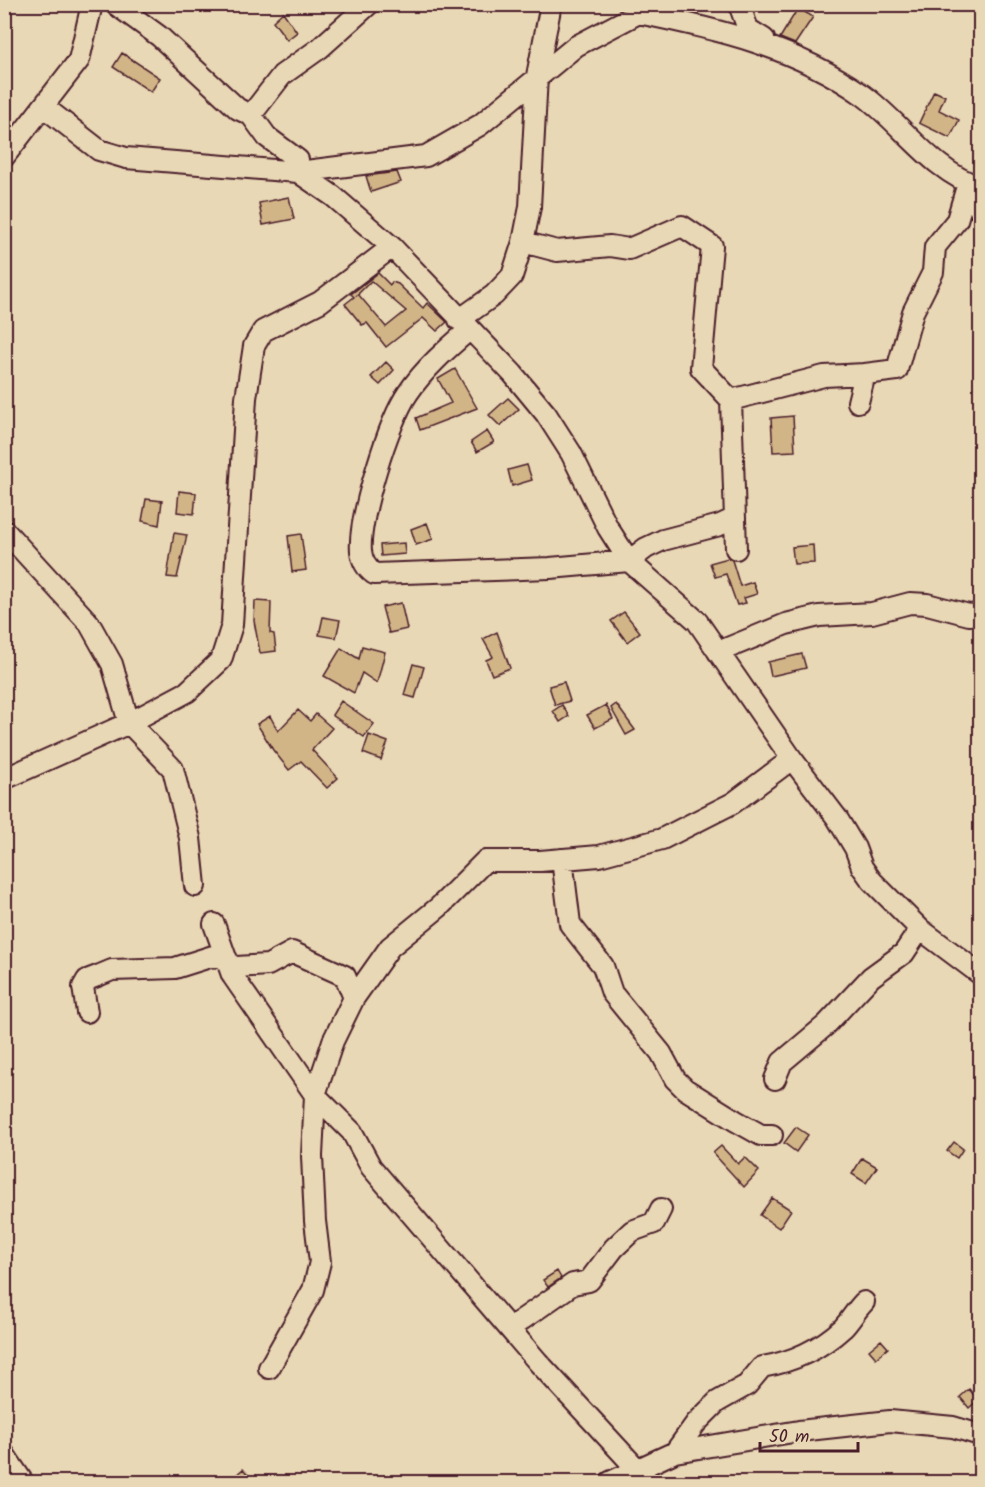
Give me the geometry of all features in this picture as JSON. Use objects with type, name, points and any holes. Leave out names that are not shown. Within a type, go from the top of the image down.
[{"type":"street","points":[[4,157],[79,60],[92,4]]},
{"type":"street","points":[[115,4],[159,36],[238,109],[251,115],[267,137],[298,160],[298,172]]},
{"type":"street","points":[[251,115],[282,75],[320,48],[369,4]]},
{"type":"street","points":[[551,4],[537,76],[530,207],[523,242],[512,276],[464,325],[407,394],[393,425],[362,526],[361,552],[366,568],[382,576],[550,568],[629,561],[646,548],[663,540],[720,525],[735,518]]},
{"type":"street","points":[[44,107],[99,150],[126,158],[298,172],[426,156],[480,125],[576,46],[656,4]]},
{"type":"street","points":[[739,4],[748,29],[783,53]]},
{"type":"street","points":[[638,14],[707,27],[760,42],[821,69],[863,96],[895,121],[943,169],[974,185],[981,210]]},
{"type":"street","points":[[298,172],[333,196],[392,247],[513,374],[546,414],[571,453],[608,528],[629,561],[697,621],[792,759],[837,818],[855,848],[862,867],[872,881],[920,929],[981,974]]},
{"type":"street","points":[[730,400],[824,376],[897,370],[913,312],[933,272],[935,247],[957,220],[974,185]]},
{"type":"street","points":[[523,242],[557,251],[610,246],[629,249],[682,226],[712,246],[701,368],[730,400],[736,549]]},
{"type":"street","points":[[4,779],[129,723],[187,692],[221,660],[232,625],[246,398],[254,346],[263,331],[320,302],[392,247]]},
{"type":"street","points":[[858,402],[865,374]]},
{"type":"street","points":[[4,530],[89,624],[112,664],[129,723],[172,769],[190,838],[195,886]]},
{"type":"street","points":[[718,652],[786,624],[819,616],[872,613],[910,603],[927,604],[969,615],[981,614]]},
{"type":"street","points":[[269,1368],[314,1290],[320,1262],[315,1221],[312,1156],[315,1095],[333,1041],[354,998],[390,947],[439,907],[485,861],[599,856],[662,839],[733,803],[792,759]]},
{"type":"street","points":[[562,859],[570,924],[603,966],[612,993],[660,1053],[675,1079],[685,1089],[761,1135],[772,1135]]},
{"type":"street","points":[[214,924],[230,967],[315,1095],[352,1132],[371,1167],[642,1476]]},
{"type":"street","points":[[775,1079],[782,1062],[826,1025],[871,977],[904,953],[920,929]]},
{"type":"street","points":[[87,1012],[83,987],[87,980],[112,970],[175,968],[213,956],[230,967],[237,967],[268,965],[292,952],[345,976],[354,998]]},
{"type":"street","points":[[510,1328],[573,1284],[589,1281],[614,1248],[632,1231],[654,1223],[661,1209]]},
{"type":"street","points":[[610,1482],[642,1476],[675,1452],[696,1424],[717,1402],[747,1385],[762,1367],[788,1362],[811,1352],[844,1327],[864,1302]]},
{"type":"street","points":[[675,1452],[799,1431],[890,1421],[953,1427],[981,1435]]},
{"type":"street","points":[[4,1454],[23,1482]]},
{"type":"building","points":[[798,8],[813,17],[795,44],[780,38]]},
{"type":"building","points":[[283,12],[297,32],[287,40],[273,21]]},
{"type":"building","points":[[122,53],[160,78],[151,92],[113,67]]},
{"type":"building","points":[[934,91],[945,96],[939,110],[959,120],[950,138],[919,123]]},
{"type":"building","points":[[397,172],[401,182],[371,192],[366,176]]},
{"type":"building","points":[[289,197],[294,219],[263,225],[259,203]]},
{"type":"building","points":[[378,273],[390,285],[392,282],[398,284],[423,308],[427,303],[447,322],[437,331],[423,318],[386,347],[367,323],[362,325],[345,304],[354,297],[351,294]],"holes":[[[371,281],[406,311],[386,327],[358,294]]]},
{"type":"building","points":[[386,362],[394,370],[380,385],[371,377]]},
{"type":"building","points":[[455,369],[477,408],[420,430],[416,418],[451,403],[438,379]]},
{"type":"building","points":[[508,398],[519,409],[500,426],[489,415]]},
{"type":"building","points":[[793,416],[795,451],[773,452],[771,418]]},
{"type":"building","points":[[487,431],[494,442],[477,452],[471,442]]},
{"type":"building","points":[[527,465],[532,480],[512,486],[508,470]]},
{"type":"building","points":[[179,491],[196,493],[194,514],[177,512]]},
{"type":"building","points":[[146,499],[162,501],[159,525],[142,521]]},
{"type":"building","points":[[427,523],[433,539],[416,545],[411,529]]},
{"type":"building","points":[[174,533],[187,535],[177,578],[167,577]]},
{"type":"building","points":[[301,534],[306,570],[292,572],[288,536]]},
{"type":"building","points":[[404,543],[405,554],[381,556],[380,545]]},
{"type":"building","points":[[813,545],[814,563],[794,564],[792,547]]},
{"type":"building","points":[[728,558],[732,560],[740,586],[753,582],[757,594],[744,598],[746,603],[737,605],[726,574],[715,577],[710,563]]},
{"type":"building","points":[[255,601],[271,602],[270,633],[274,634],[276,651],[260,653],[254,621]]},
{"type":"building","points":[[401,603],[407,629],[389,633],[382,607]]},
{"type":"building","points":[[624,612],[640,632],[627,642],[611,621]]},
{"type":"building","points":[[323,617],[340,620],[336,638],[319,635]]},
{"type":"building","points":[[497,632],[510,668],[492,675],[486,660],[493,657],[483,639]]},
{"type":"building","points":[[362,646],[385,652],[377,683],[362,673],[354,693],[324,676],[341,648],[359,659]]},
{"type":"building","points":[[802,654],[806,668],[771,676],[768,662]]},
{"type":"building","points":[[413,664],[424,667],[415,698],[404,695]]},
{"type":"building","points":[[564,682],[570,701],[555,705],[549,686]]},
{"type":"building","points":[[341,701],[374,724],[364,737],[332,715]]},
{"type":"building","points":[[616,704],[635,730],[626,735],[611,708]]},
{"type":"building","points":[[562,705],[569,716],[560,722],[553,711]]},
{"type":"building","points":[[606,705],[613,719],[595,728],[587,715]]},
{"type":"building","points":[[298,710],[310,721],[316,714],[332,728],[312,750],[338,778],[327,788],[301,761],[289,770],[257,724],[270,716],[278,731]]},
{"type":"building","points":[[369,735],[388,742],[381,760],[363,753]]},
{"type":"building","points":[[796,1127],[808,1135],[796,1152],[784,1143]]},
{"type":"building","points":[[954,1142],[963,1149],[957,1158],[947,1151]]},
{"type":"building","points":[[721,1146],[738,1164],[745,1157],[759,1171],[744,1187],[713,1153]]},
{"type":"building","points":[[862,1158],[877,1167],[866,1183],[852,1174]]},
{"type":"building","points":[[772,1198],[791,1210],[779,1228],[760,1215]]},
{"type":"building","points":[[557,1271],[561,1278],[548,1287],[543,1280]]},
{"type":"building","points":[[881,1340],[888,1348],[876,1358],[869,1350]]},
{"type":"building","points":[[969,1389],[978,1400],[969,1408],[960,1397]]},
{"type":"building","points":[[243,1469],[255,1482],[228,1482]]}]
